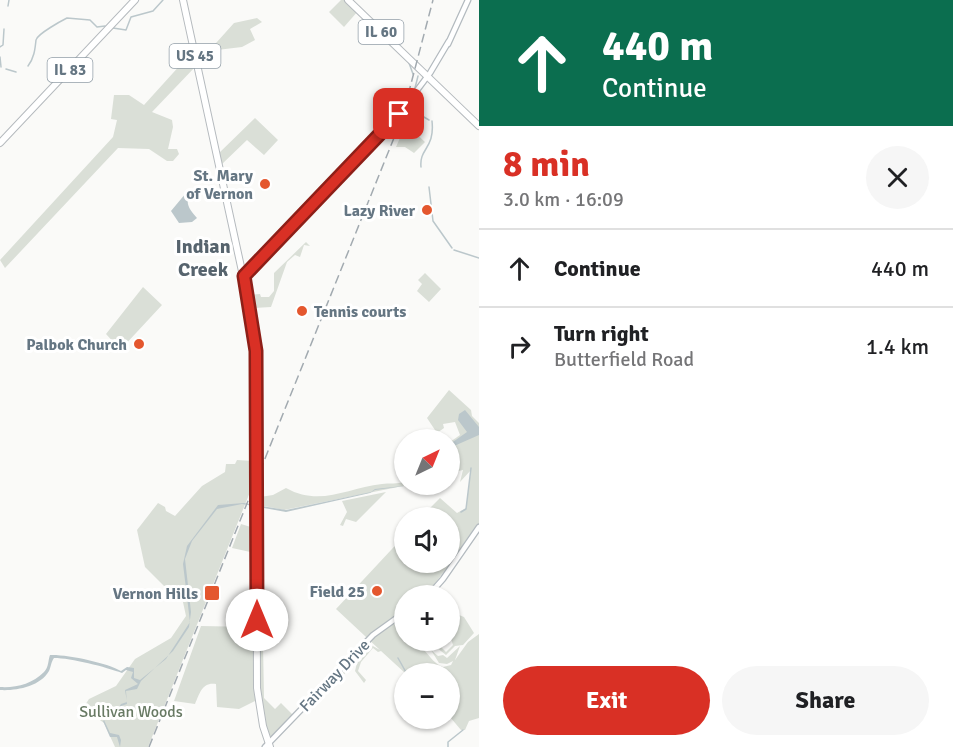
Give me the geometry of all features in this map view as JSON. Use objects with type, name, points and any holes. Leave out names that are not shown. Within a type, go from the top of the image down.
[{"type":"main road","name":"IL 83","points":[[0,145],[135,0]]},
{"type":"main road","name":"US 45","points":[[183,0],[243,275],[256,348],[257,688],[268,746]]},
{"type":"main road","name":"IL 60","points":[[350,0],[479,125]]},
{"type":"main road","points":[[243,275],[396,116],[429,77],[468,0]]},
{"type":"main road","points":[[438,585],[479,528]]},
{"type":"main road","name":"Fairway Drive","points":[[268,746],[373,635],[394,621]]},
{"type":"main road","name":"Fairway Drive","points":[[268,746],[377,633],[394,621]]},
{"type":"main road","points":[[265,733],[270,738],[275,737]]},
{"type":"green space","points":[[341,0],[346,0],[358,11],[344,27],[329,12]]},
{"type":"green space","points":[[257,18],[262,22],[250,29],[255,40],[242,47],[217,50],[199,62],[234,23]]},
{"type":"green space","points":[[192,52],[196,66],[152,112],[172,120],[173,127],[168,149],[177,149],[179,154],[173,161],[167,161],[149,149],[118,148],[5,268],[0,260],[113,137],[117,120],[111,119],[114,95],[129,95],[144,105]]},
{"type":"green space","points":[[255,118],[278,140],[264,155],[247,140],[221,165],[218,154]]},
{"type":"green space","points":[[406,124],[425,142],[414,153],[405,147],[396,147]]},
{"type":"green space","points":[[306,242],[310,246],[304,245],[300,257],[295,255],[287,262],[271,307],[252,308],[249,295],[260,294],[261,297],[269,297],[274,291],[274,273]]},
{"type":"green space","points":[[425,273],[441,289],[429,302],[417,291],[422,284],[418,280]]},
{"type":"green space","points":[[143,287],[162,305],[123,347],[117,346],[106,334]]},
{"type":"green space","points":[[449,390],[471,410],[472,416],[479,423],[479,526],[460,551],[460,511],[466,508],[471,470],[460,482],[463,470],[460,471],[460,429],[458,429],[455,422],[443,424],[443,429],[434,429],[427,418]]},
{"type":"green space","name":"Sullivan Woods","points":[[237,460],[254,461],[254,482],[148,747],[115,747],[104,723],[83,708],[89,699],[116,686],[135,659],[171,638],[186,616],[181,593],[174,596],[145,567],[137,530],[158,503],[175,516],[202,486],[225,472],[226,464],[235,464]]},
{"type":"green space","points":[[394,483],[394,488],[284,510],[259,505],[260,497],[273,495],[286,488],[310,496],[322,496]]},
{"type":"green space","points":[[386,492],[356,522],[346,519],[343,526],[340,525],[347,512],[342,501]]},
{"type":"green space","points":[[440,498],[450,507],[431,507]]},
{"type":"green space","points":[[241,524],[254,528],[255,553],[232,548]]},
{"type":"green space","points":[[394,547],[394,573],[443,573],[434,585],[394,585],[394,651],[425,651],[437,663],[394,663],[381,651],[378,652],[373,648],[361,662],[358,671],[366,680],[364,683],[355,671],[357,663],[320,695],[371,645],[380,650],[336,609]]},
{"type":"green space","points":[[262,591],[264,698],[275,709],[281,703],[293,715],[272,737],[267,733],[259,696],[259,593]]},
{"type":"green space","points":[[460,615],[464,617],[474,633],[460,645]]},
{"type":"green space","points":[[201,626],[254,627],[255,701],[239,709],[217,707],[216,684],[211,684],[202,689],[195,704],[174,701]]},
{"type":"green space","points":[[479,634],[479,718],[469,721],[465,730],[461,730],[460,663],[452,663],[453,661],[439,663],[432,651],[438,656],[443,655],[447,658],[455,651],[458,651],[455,660],[468,642]]},
{"type":"shaded area","points":[[186,193],[189,195],[189,208],[197,218],[192,222],[179,223],[171,211]]},
{"type":"shaded area","points":[[465,410],[479,427],[479,435],[460,443],[460,437],[467,432],[458,420],[459,414]]},
{"type":"shaded area","points":[[394,487],[286,512],[242,504],[217,509],[192,541],[185,559],[190,621],[183,564],[187,546],[218,505],[244,503],[286,510],[371,492],[375,489]]},
{"type":"shaded area","points":[[190,623],[173,651],[168,655]]},
{"type":"shaded area","points":[[50,655],[87,660],[121,671],[127,667],[134,668],[134,678],[140,680],[155,668],[141,681],[137,689],[126,691],[127,700],[125,690],[138,684],[131,678],[133,672],[126,670],[122,673],[61,658],[54,658],[49,671],[40,681],[13,690],[0,690],[0,687],[18,686],[34,680],[46,670]]},
{"type":"shaded area","points":[[127,702],[121,706],[117,714],[107,719],[116,713],[121,704]]},
{"type":"shaded area","points":[[104,720],[110,733],[119,735],[120,747],[117,737],[110,737]]},
{"type":"waterway","points":[[8,6],[9,0]]},
{"type":"waterway","points":[[113,28],[126,30],[131,17],[153,11],[163,0]]},
{"type":"waterway","points":[[28,66],[35,51],[37,37],[67,18],[90,20],[97,27],[105,26]]},
{"type":"waterway","points":[[0,47],[3,45],[4,29]]},
{"type":"waterway","points":[[0,57],[1,67]]},
{"type":"waterway","points":[[409,63],[413,74]]},
{"type":"waterway","points":[[6,69],[16,72]]},
{"type":"waterway","points":[[414,92],[418,76]]},
{"type":"waterway","points":[[413,104],[417,113],[429,120]]},
{"type":"waterway","points":[[421,167],[422,156],[431,137],[432,121]]},
{"type":"waterway","points":[[429,187],[433,221],[452,248]]},
{"type":"waterway","points":[[454,250],[479,258]]},
{"type":"waterway","points":[[461,512],[466,509],[471,468]]},
{"type":"waterway","points":[[398,658],[401,663]]},
{"type":"waterway","points":[[448,747],[448,742],[463,730]]},
{"type":"railway","points":[[149,747],[402,118],[433,0]]},
{"type":"place","name":"St. Mary of Vernon","points":[[265,184]]},
{"type":"place","name":"Lazy River","points":[[427,210]]},
{"type":"place","name":"Tennis courts","points":[[302,311]]},
{"type":"place","name":"Palbok Church","points":[[139,344]]},
{"type":"place","name":"Field 25","points":[[377,591]]},
{"type":"place","name":"Vernon Hills","points":[[212,593]]},
{"type":"district","name":"Indian Creek","points":[[203,258]]},
{"type":"route","points":[[257,620],[256,351],[244,276],[399,114]]}]
